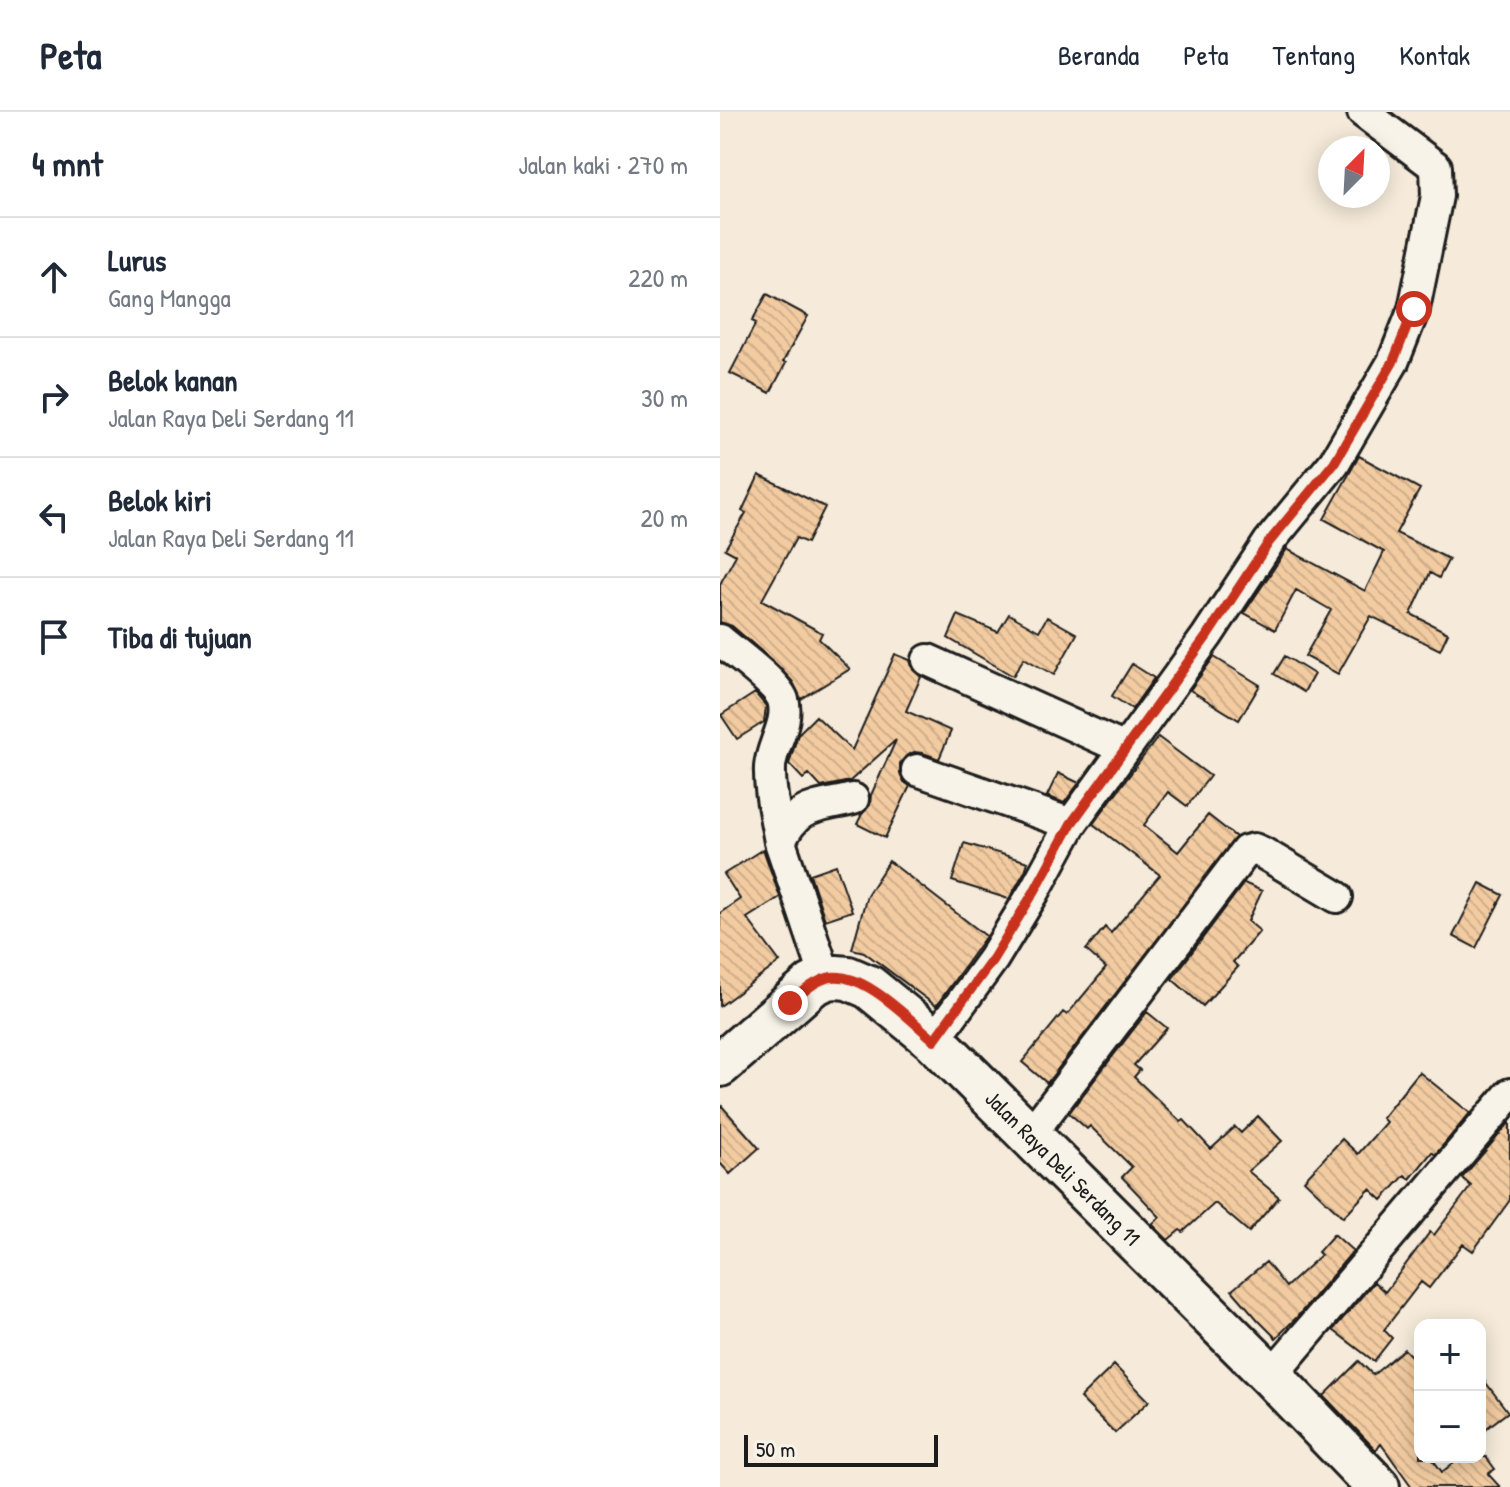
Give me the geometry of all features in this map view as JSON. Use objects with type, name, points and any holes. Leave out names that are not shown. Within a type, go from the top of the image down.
[{"type":"street","points":[[934,1040],[993,959],[1071,824],[1207,636],[1269,542],[1334,463],[1393,362],[1414,309],[1437,196],[1436,167],[1363,112]]},
{"type":"street","points":[[720,640],[765,677],[783,699],[784,716],[772,751],[770,769],[780,842],[826,978],[790,1003],[720,1065]]},
{"type":"street","points":[[928,660],[1125,749]]},
{"type":"street","points":[[917,770],[1071,824]]},
{"type":"street","points":[[780,842],[787,826],[801,812],[853,799]]},
{"type":"street","points":[[1030,1135],[1246,851],[1254,849],[1263,853],[1337,897]]},
{"type":"street","name":"Jalan Raya Deli Serdang 11","points":[[826,978],[848,978],[869,987],[934,1040],[1378,1487]]},
{"type":"street","points":[[1271,1376],[1510,1094]]},
{"type":"building","points":[[767,294],[808,316],[770,393],[730,373]]},
{"type":"building","points":[[1359,456],[1420,489],[1396,533],[1449,559],[1439,578],[1430,573],[1411,614],[1448,633],[1440,650],[1371,616],[1338,674],[1305,656],[1331,610],[1296,590],[1275,630],[1244,613],[1287,549],[1365,591],[1384,552],[1324,519]]},
{"type":"building","points":[[759,475],[825,507],[807,543],[796,538],[762,600],[822,633],[819,639],[850,669],[801,699],[793,682],[776,664],[732,626],[720,622],[720,584],[736,555],[725,549],[746,513],[742,511]]},
{"type":"building","points":[[1009,614],[1039,631],[1047,617],[1077,634],[1054,675],[1024,658],[1013,676],[948,638],[958,615],[998,632]]},
{"type":"building","points":[[895,654],[910,660],[913,670],[921,677],[906,711],[951,731],[939,759],[914,752],[900,763],[903,781],[910,786],[885,838],[857,824],[870,805],[871,795],[896,740],[850,781],[821,787],[809,774],[803,779],[789,764],[798,734],[816,716],[852,750]]},
{"type":"building","points":[[1285,656],[1314,674],[1304,692],[1274,674]]},
{"type":"building","points":[[1214,657],[1260,685],[1239,720],[1190,690]]},
{"type":"building","points":[[1132,664],[1154,678],[1132,709],[1112,696]]},
{"type":"building","points":[[755,693],[766,706],[764,722],[737,739],[721,715]]},
{"type":"building","points":[[1158,737],[1210,776],[1187,806],[1168,792],[1144,825],[1178,852],[1208,815],[1236,837],[1047,1083],[1022,1062],[1063,1012],[1067,1015],[1106,968],[1086,950],[1105,927],[1111,933],[1160,875],[1093,824]]},
{"type":"building","points":[[1058,773],[1079,783],[1064,803],[1047,796]]},
{"type":"building","points":[[964,843],[1028,862],[1009,899],[952,881]]},
{"type":"building","points":[[763,849],[780,897],[747,918],[780,962],[720,1006],[720,913],[740,899],[724,874]]},
{"type":"building","points":[[889,861],[986,936],[936,1006],[864,952],[852,949],[867,895]]},
{"type":"building","points":[[836,865],[852,911],[825,920],[810,874]]},
{"type":"building","points":[[1244,883],[1262,891],[1248,921],[1260,931],[1233,962],[1238,967],[1203,1006],[1172,979]]},
{"type":"building","points":[[1480,883],[1503,895],[1476,948],[1453,936]]},
{"type":"building","points":[[1147,1012],[1167,1028],[1134,1065],[1140,1070],[1134,1077],[1181,1122],[1184,1120],[1211,1149],[1235,1127],[1241,1133],[1258,1116],[1282,1141],[1248,1171],[1279,1197],[1249,1232],[1215,1203],[1183,1232],[1180,1230],[1168,1240],[1152,1224],[1160,1217],[1122,1177],[1132,1167],[1090,1126],[1087,1129],[1069,1113]]},
{"type":"building","points":[[1419,1072],[1470,1113],[1410,1179],[1405,1175],[1382,1200],[1370,1189],[1343,1217],[1304,1180],[1342,1139],[1358,1154],[1386,1122],[1382,1118]]},
{"type":"building","points":[[720,1104],[759,1148],[730,1174],[720,1163]]},
{"type":"building","points":[[1510,1122],[1510,1200],[1473,1251],[1463,1244],[1429,1288],[1421,1282],[1384,1330],[1392,1338],[1374,1361],[1333,1330],[1374,1282],[1385,1292],[1430,1232],[1434,1235],[1471,1186],[1462,1178]]},
{"type":"building","points":[[1334,1234],[1353,1251],[1276,1338],[1232,1290],[1266,1262],[1286,1287],[1321,1255],[1318,1252]]},
{"type":"building","points":[[1404,1349],[1414,1359],[1414,1463],[1435,1463],[1442,1472],[1453,1463],[1486,1463],[1486,1457],[1495,1469],[1488,1474],[1500,1487],[1412,1487],[1381,1444],[1376,1450],[1324,1396],[1359,1361],[1373,1375]]},
{"type":"building","points":[[1114,1365],[1149,1401],[1115,1433],[1080,1398]]},
{"type":"building","points":[[1486,1383],[1508,1412],[1486,1428]]},
{"type":"route","points":[[790,1003],[826,978],[848,978],[869,987],[934,1040],[993,959],[1071,824],[1207,636],[1269,542],[1334,463],[1393,362],[1414,309]]}]
